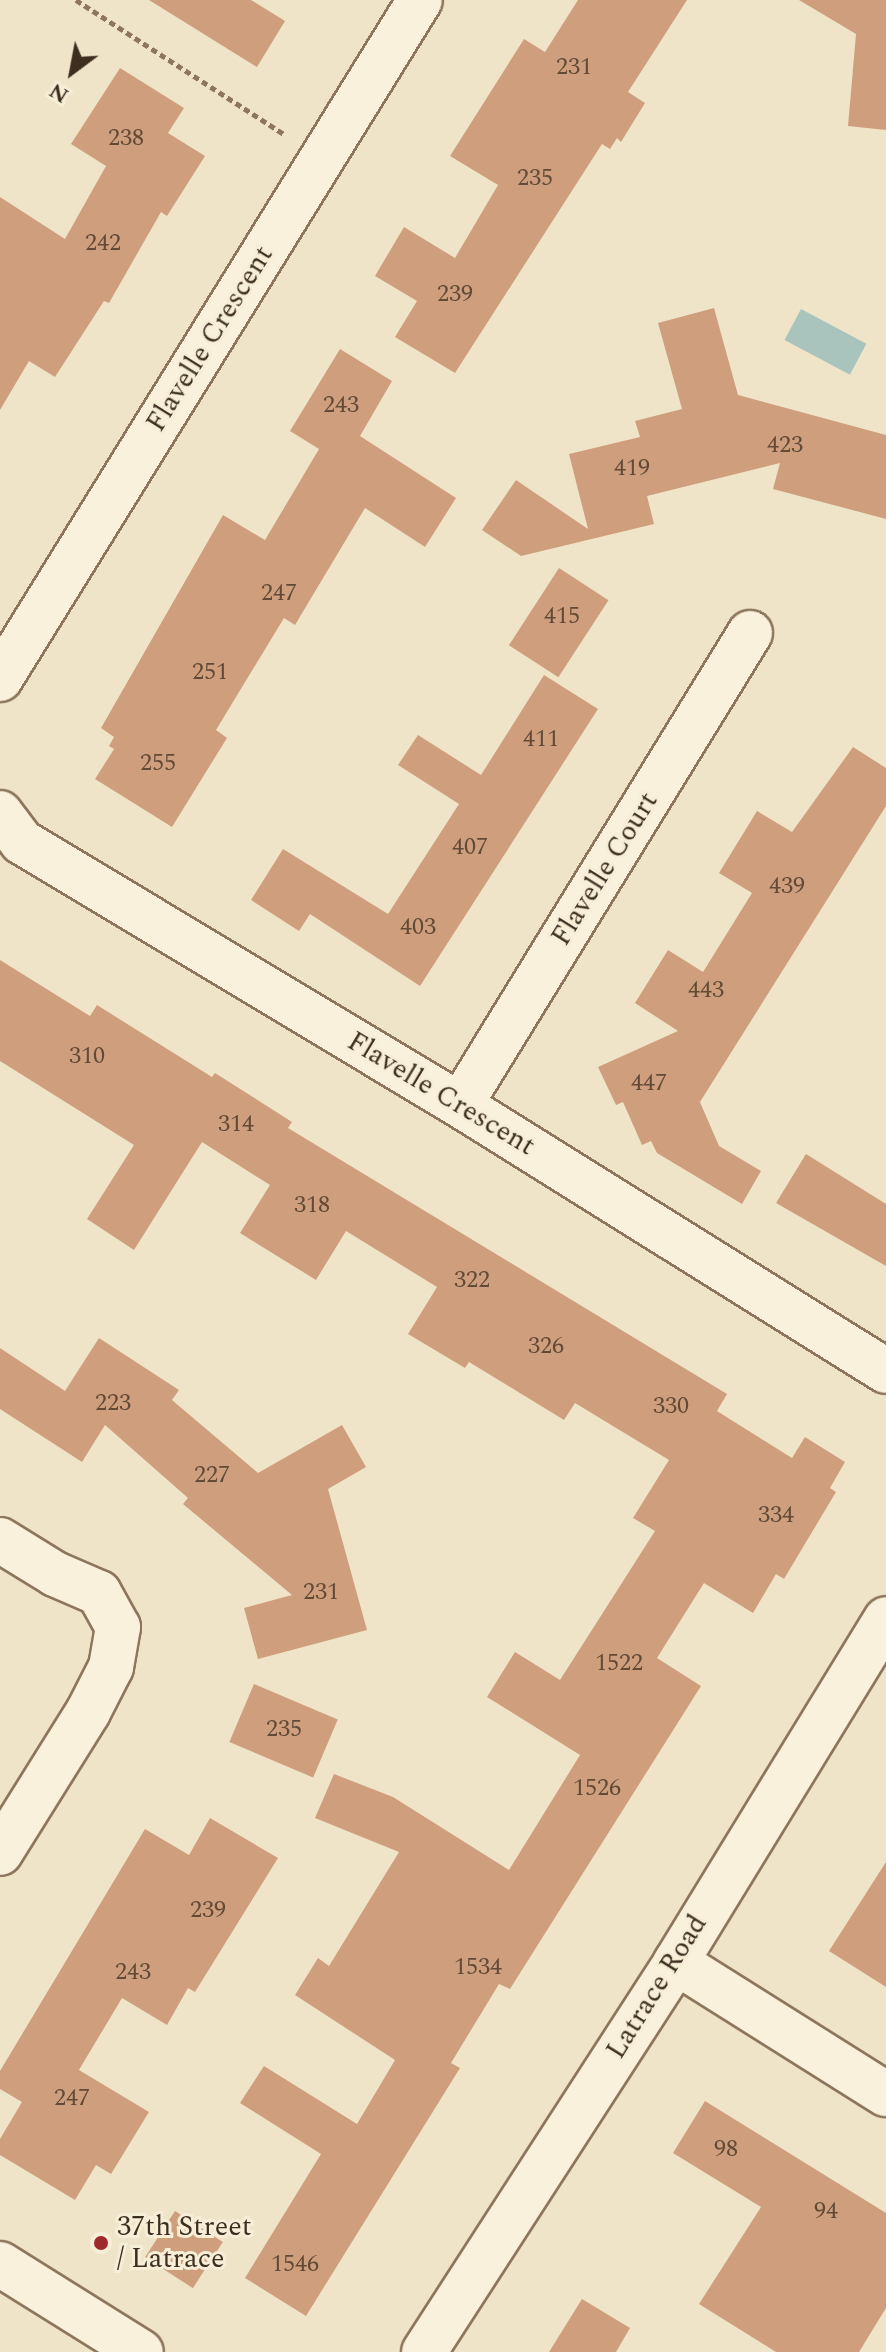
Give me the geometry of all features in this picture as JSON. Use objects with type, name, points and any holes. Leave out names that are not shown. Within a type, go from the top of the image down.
[{"type":"street","name":"Flavelle Crescent","points":[[0,679],[420,0]]},
{"type":"street","name":"Flavelle Court","points":[[460,1105],[750,633]]},
{"type":"street","name":"Flavelle Crescent","points":[[0,813],[22,842],[460,1105],[886,1371]]},
{"type":"street","points":[[0,1540],[99,1593],[118,1627],[111,1667],[100,1690],[0,1853]]},
{"type":"street","name":"Latrace Road","points":[[424,2352],[676,1962],[886,1619]]},
{"type":"street","points":[[676,1962],[886,2094]]},
{"type":"street","points":[[0,2264],[141,2352]]},
{"type":"path","points":[[76,0],[286,136]]},
{"type":"water","points":[[801,309],[866,344],[850,375],[785,340]]},
{"type":"building","points":[[149,0],[251,0],[285,21],[257,67]]},
{"type":"building","points":[[578,0],[687,0],[628,92],[645,103],[621,142],[617,138],[610,149],[602,144],[455,373],[395,337],[417,301],[375,276],[404,227],[455,258],[498,185],[450,156],[524,39],[545,52]]},
{"type":"building","points":[[799,0],[886,0],[886,130],[848,126],[856,34]]},
{"type":"building","points":[[120,68],[184,108],[168,133],[205,156],[167,216],[161,212],[109,303],[104,301],[55,377],[29,361],[0,410],[0,197],[65,239],[106,166],[71,144]]},
{"type":"building","points":[[714,308],[738,395],[886,435],[886,519],[773,489],[780,463],[647,496],[654,524],[521,556],[482,530],[516,480],[588,529],[569,454],[640,437],[635,421],[682,409],[658,323]]},
{"type":"building","points":[[340,349],[392,381],[360,436],[456,498],[425,547],[365,508],[295,625],[284,618],[216,730],[227,738],[172,827],[95,779],[114,749],[109,746],[114,737],[101,728],[223,515],[265,540],[319,449],[290,431]]},
{"type":"building","points":[[559,568],[608,600],[558,677],[509,645]]},
{"type":"building","points":[[544,675],[598,709],[420,986],[310,914],[299,931],[251,900],[283,849],[388,914],[459,804],[398,765],[418,735],[481,775]]},
{"type":"building","points":[[853,747],[886,768],[886,806],[700,1102],[719,1146],[761,1171],[742,1204],[657,1153],[651,1141],[642,1145],[623,1102],[616,1105],[598,1067],[678,1031],[635,1003],[668,950],[703,972],[752,893],[719,873],[757,811],[792,832]]},
{"type":"building","points":[[0,960],[90,1016],[97,1005],[212,1077],[215,1073],[292,1122],[288,1128],[727,1394],[717,1411],[792,1458],[805,1437],[845,1462],[830,1488],[836,1492],[784,1579],[776,1574],[753,1613],[704,1583],[657,1658],[701,1686],[510,1989],[499,1984],[451,2063],[460,2068],[306,2316],[245,2278],[321,2154],[240,2103],[264,2066],[357,2124],[395,2060],[295,1995],[318,1958],[329,1966],[399,1852],[315,1818],[334,1774],[393,1797],[509,1870],[580,1755],[487,1697],[515,1652],[560,1680],[655,1531],[633,1518],[669,1460],[575,1403],[564,1420],[469,1362],[465,1368],[408,1334],[437,1287],[346,1231],[316,1280],[240,1233],[270,1185],[202,1142],[134,1250],[87,1219],[134,1145],[0,1061]]},
{"type":"building","points":[[806,1154],[886,1204],[886,1266],[776,1203]]},
{"type":"building","points":[[99,1338],[179,1390],[172,1400],[258,1473],[342,1425],[366,1467],[328,1489],[367,1630],[258,1659],[244,1608],[292,1595],[183,1504],[188,1498],[105,1425],[82,1462],[0,1409],[0,1348],[65,1391]]},
{"type":"building","points":[[254,1684],[338,1720],[313,1778],[229,1742]]},
{"type":"building","points":[[210,1818],[278,1858],[195,1992],[188,1988],[167,2025],[122,1998],[79,2070],[149,2112],[111,2174],[96,2165],[75,2200],[0,2155],[0,2139],[22,2102],[0,2089],[0,2071],[145,1829],[189,1855]]},
{"type":"building","points":[[886,1862],[886,1987],[829,1951]]},
{"type":"building","points":[[705,2101],[886,2213],[886,2308],[859,2352],[776,2352],[699,2304],[761,2207],[673,2153]]},
{"type":"building","points":[[175,2211],[223,2242],[193,2288],[145,2257]]},
{"type":"building","points":[[582,2299],[630,2328],[616,2352],[549,2352]]},
{"type":"place","name":"37th Street / Latrace","points":[[101,2243]]}]
